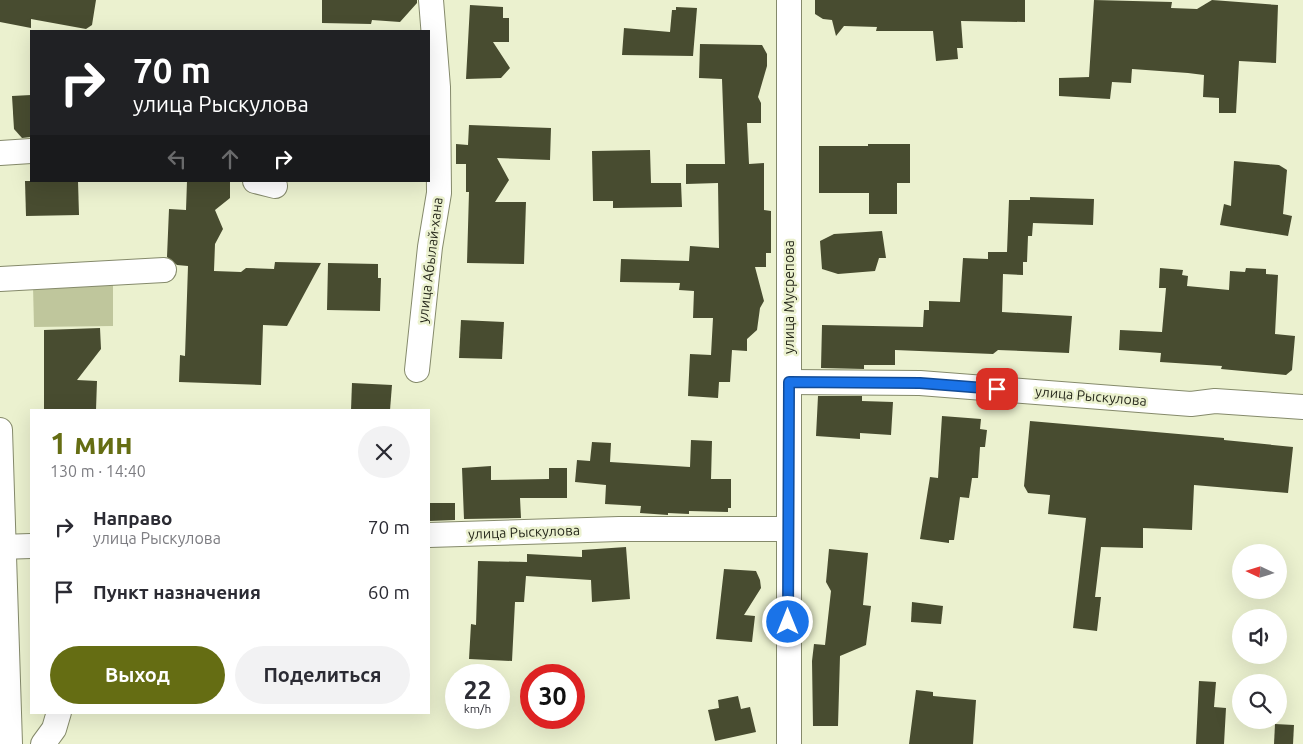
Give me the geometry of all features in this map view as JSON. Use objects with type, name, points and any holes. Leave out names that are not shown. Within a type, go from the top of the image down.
[{"type":"street","name":"улица Абылай-хана","points":[[417,370],[430,247],[439,193],[438,87],[431,0]]},
{"type":"street","name":"улица Мусрепова","points":[[789,0],[789,744]]},
{"type":"street","points":[[0,153],[30,151]]},
{"type":"street","points":[[0,279],[164,270]]},
{"type":"street","name":"улица Рыскулова","points":[[789,382],[920,383],[1191,404],[1216,401],[1303,407]]},
{"type":"street","points":[[0,430],[2,547],[10,744]]},
{"type":"street","name":"улица Рыскулова","points":[[430,535],[619,529],[788,529]]},
{"type":"street","points":[[2,547],[30,546]]},
{"type":"street","points":[[43,744],[54,729],[58,714]]},
{"type":"green space","points":[[113,285],[113,326],[34,327],[33,286]]},
{"type":"building","points":[[0,0],[96,0],[92,25],[86,29],[31,19],[31,28],[0,22]]},
{"type":"building","points":[[322,0],[417,0],[417,3],[400,22],[372,20],[371,24],[322,23]]},
{"type":"building","points":[[815,0],[1025,0],[1025,22],[961,21],[963,48],[957,48],[958,59],[936,61],[933,31],[876,31],[877,27],[844,26],[836,36],[832,20],[823,19],[815,14]]},
{"type":"building","points":[[1094,0],[1172,2],[1171,8],[1197,9],[1212,0],[1278,5],[1276,63],[1239,61],[1236,113],[1219,113],[1219,98],[1203,97],[1204,75],[1188,73],[1132,69],[1131,83],[1112,82],[1110,99],[1059,96],[1059,78],[1089,77]]},
{"type":"building","points":[[470,5],[503,7],[503,18],[509,18],[509,42],[493,42],[510,68],[501,78],[466,79]]},
{"type":"building","points":[[676,7],[697,8],[693,56],[622,55],[624,28],[670,32],[672,10],[676,10]]},
{"type":"building","points":[[700,44],[762,45],[767,54],[767,66],[758,97],[761,103],[761,123],[747,123],[749,164],[764,163],[764,210],[771,211],[771,253],[766,253],[766,267],[755,267],[764,301],[760,308],[757,330],[747,339],[747,351],[732,350],[730,382],[719,382],[718,398],[688,396],[690,354],[711,355],[713,318],[693,318],[694,291],[679,290],[680,283],[620,282],[621,259],[689,261],[690,246],[719,248],[718,183],[686,184],[686,164],[725,164],[722,79],[699,78]]},
{"type":"building","points":[[30,95],[30,137],[22,138],[14,129],[12,96]]},
{"type":"building","points":[[469,125],[551,128],[550,160],[497,158],[509,180],[495,202],[526,202],[524,264],[467,263],[469,192],[466,192],[466,164],[456,164],[456,144],[468,145]]},
{"type":"building","points":[[868,144],[910,144],[910,183],[897,183],[897,214],[869,214],[869,193],[819,193],[819,146],[868,146]]},
{"type":"building","points":[[650,150],[651,183],[681,183],[682,207],[613,208],[613,201],[593,201],[592,151]]},
{"type":"building","points":[[1234,161],[1279,165],[1287,170],[1283,214],[1292,216],[1288,236],[1220,225],[1224,204],[1231,206]]},
{"type":"building","points":[[25,181],[78,182],[79,215],[26,216]]},
{"type":"building","points":[[187,182],[230,182],[230,198],[215,210],[223,229],[215,244],[214,271],[241,272],[246,268],[274,269],[275,262],[321,263],[287,326],[263,325],[261,385],[179,382],[180,355],[185,356],[188,266],[177,265],[167,257],[169,209],[186,210]]},
{"type":"building","points":[[1030,197],[1094,199],[1093,225],[1033,223],[1032,236],[1028,236],[1027,262],[1023,262],[1023,275],[1003,274],[1002,312],[1072,316],[1069,353],[998,350],[993,354],[895,350],[895,365],[864,365],[864,369],[821,368],[822,325],[923,327],[924,310],[929,310],[929,301],[960,302],[963,258],[988,259],[988,252],[1007,252],[1009,200],[1030,200]]},
{"type":"building","points":[[882,231],[886,258],[879,258],[875,271],[838,274],[822,269],[820,241],[834,234]]},
{"type":"building","points":[[328,263],[378,264],[378,278],[381,278],[380,311],[327,310]]},
{"type":"building","points":[[1160,268],[1183,270],[1182,275],[1188,276],[1187,286],[1229,290],[1230,271],[1245,272],[1246,268],[1266,269],[1266,274],[1278,275],[1275,334],[1295,336],[1292,370],[1286,375],[1221,369],[1222,366],[1160,362],[1161,353],[1119,350],[1120,330],[1162,332],[1166,288],[1159,288]]},
{"type":"building","points":[[461,320],[504,322],[502,359],[459,358]]},
{"type":"building","points":[[100,328],[101,349],[77,380],[97,381],[96,409],[44,409],[44,330]]},
{"type":"building","points":[[352,383],[392,385],[390,409],[351,409]]},
{"type":"building","points":[[818,396],[862,396],[862,401],[893,402],[891,435],[860,433],[860,439],[816,436]]},
{"type":"building","points":[[942,416],[981,419],[980,429],[987,430],[985,447],[980,447],[978,478],[972,478],[969,498],[960,497],[954,540],[949,540],[949,543],[920,539],[930,477],[938,478]]},
{"type":"building","points":[[1030,421],[1224,438],[1224,440],[1293,447],[1288,493],[1194,485],[1192,530],[1143,528],[1143,548],[1101,547],[1095,597],[1101,597],[1097,631],[1073,628],[1086,518],[1048,514],[1050,495],[1028,493],[1024,486]]},
{"type":"building","points":[[691,440],[712,441],[711,479],[731,479],[731,508],[728,508],[728,512],[689,511],[689,514],[668,513],[668,515],[640,513],[641,506],[605,504],[606,485],[575,482],[577,460],[590,461],[592,442],[611,443],[610,462],[690,467]]},
{"type":"building","points":[[491,466],[491,480],[549,479],[549,468],[567,468],[567,498],[520,498],[521,518],[464,519],[462,468]]},
{"type":"building","points":[[430,503],[455,503],[455,520],[430,521]]},
{"type":"building","points":[[626,547],[630,599],[592,602],[591,580],[526,576],[524,602],[515,602],[512,661],[469,659],[471,624],[476,625],[478,561],[527,562],[527,554],[582,557],[582,550]]},
{"type":"building","points":[[829,549],[868,553],[863,605],[871,606],[866,645],[840,656],[838,726],[813,726],[812,661],[814,644],[825,645],[831,591],[826,582]]},
{"type":"building","points":[[724,569],[756,571],[760,580],[761,588],[744,615],[755,616],[752,642],[716,639]]},
{"type":"building","points":[[912,602],[943,606],[941,624],[911,622]]},
{"type":"building","points":[[1199,681],[1216,682],[1214,707],[1226,708],[1224,744],[1196,744]]},
{"type":"building","points":[[916,690],[933,692],[933,696],[976,700],[973,744],[909,744]]},
{"type":"building","points":[[738,696],[741,709],[750,707],[756,732],[715,741],[708,710],[719,708],[718,700]]},
{"type":"building","points":[[1287,725],[1294,725],[1293,744],[1274,744],[1275,729],[1287,729]]},
{"type":"route","points":[[788,622],[789,382],[920,383],[997,389]]}]
